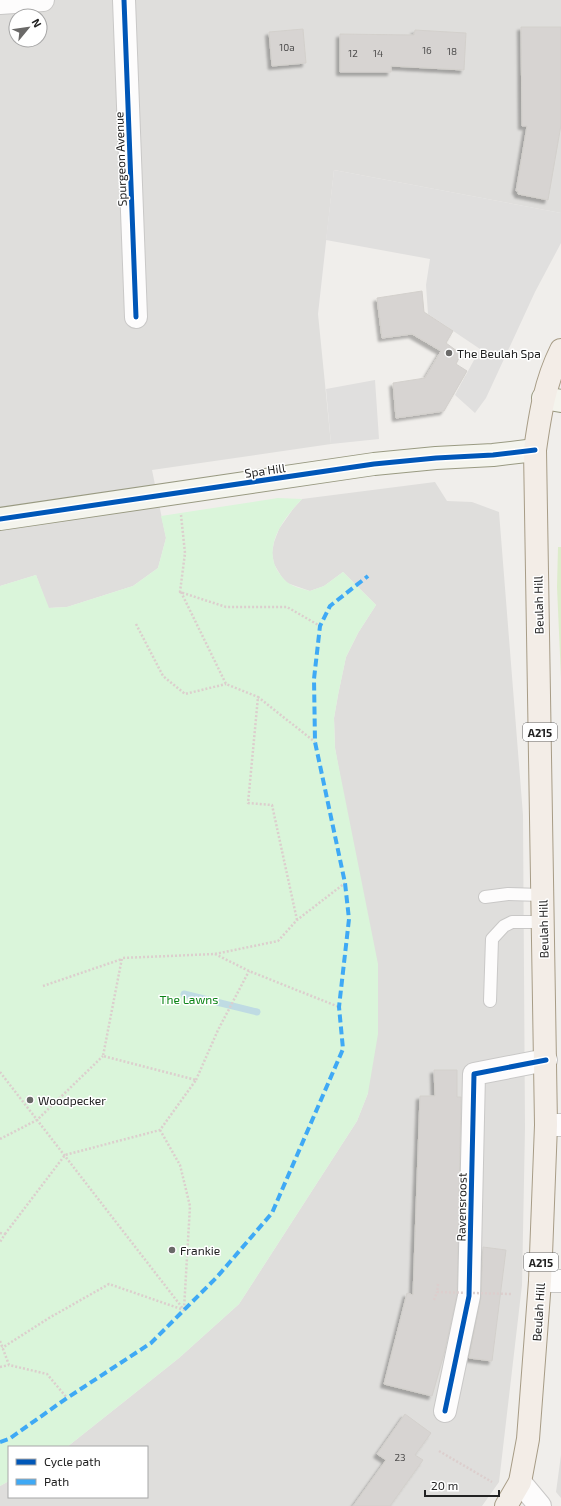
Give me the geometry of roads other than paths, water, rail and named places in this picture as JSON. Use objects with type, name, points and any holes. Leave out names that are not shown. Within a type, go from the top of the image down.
[{"type":"main road","name":"Beulah Hill","points":[[513,1494],[528,1439],[551,1281],[554,1125],[546,1060],[535,450],[552,399],[555,361],[561,350]]},
{"type":"street","points":[[0,3],[43,0]]},
{"type":"street","name":"Spurgeon Avenue","points":[[124,0],[136,317]]},
{"type":"street","name":"Spa Hill","points":[[0,519],[374,464],[436,458],[493,455],[535,450]]},
{"type":"street","name":"Ravensroost","points":[[445,1411],[469,1296],[474,1074],[546,1060]]},
{"type":"street","points":[[513,1494],[540,1506]]},
{"type":"lane","points":[[485,897],[508,894],[542,894]]},
{"type":"lane","points":[[490,1001],[492,939],[504,926],[512,922],[543,922]]},
{"type":"waterway","points":[[184,994],[257,1012]]},
{"type":"place","name":"The Beulah Spa","points":[[449,353]]},
{"type":"place","name":"Woodpecker","points":[[30,1100]]},
{"type":"place","name":"Frankie","points":[[172,1250]]},
{"type":"park label","name":"The Lawns","points":[[189,999]]}]
